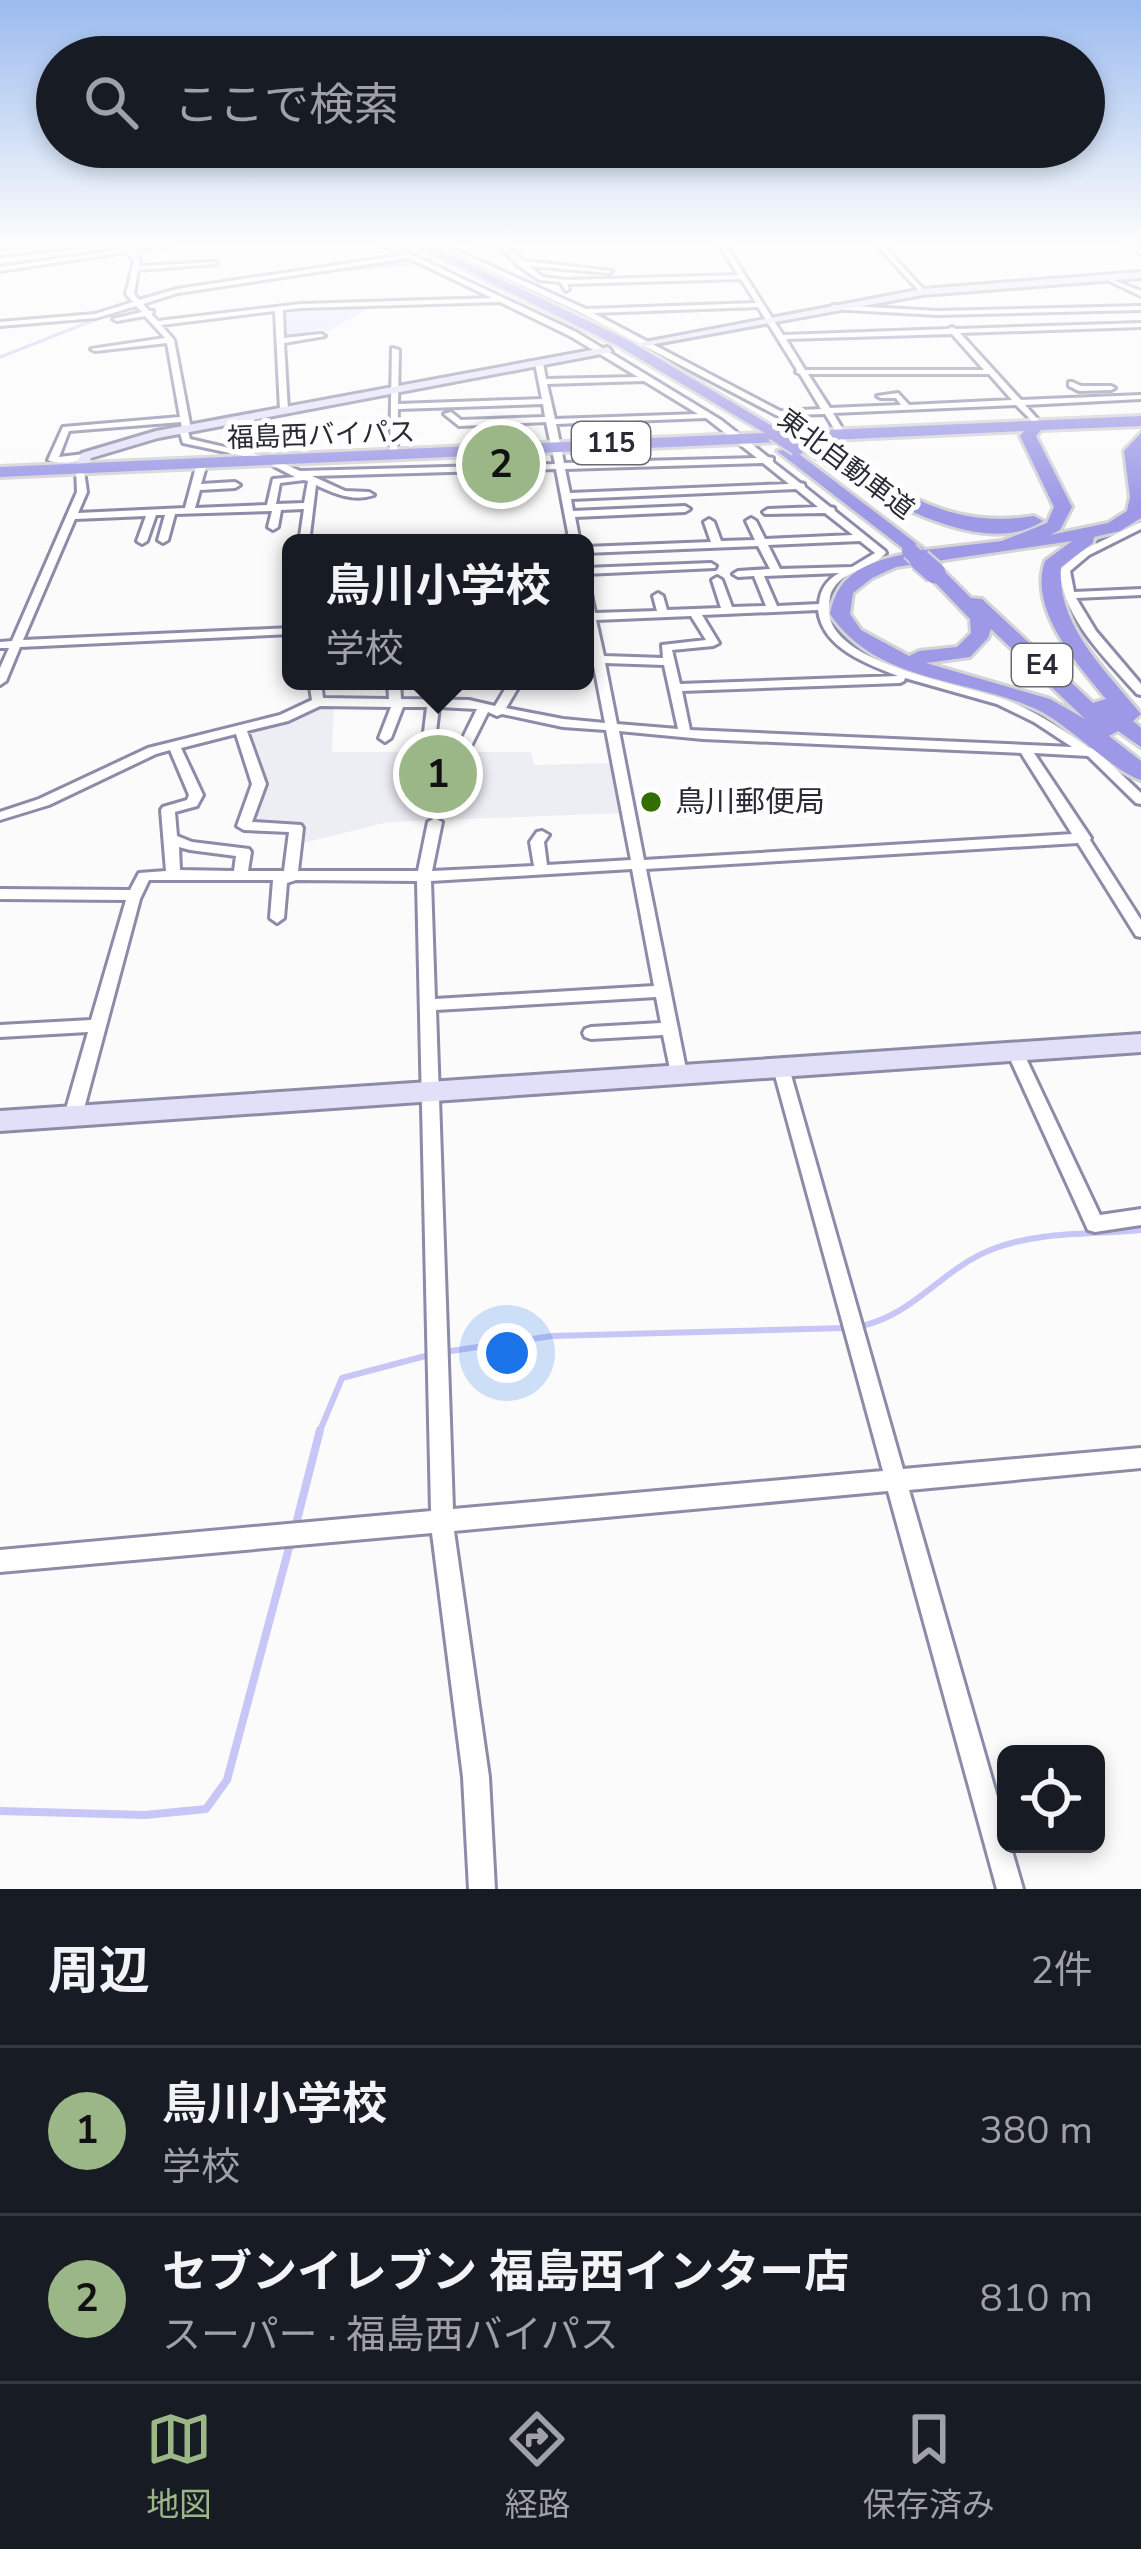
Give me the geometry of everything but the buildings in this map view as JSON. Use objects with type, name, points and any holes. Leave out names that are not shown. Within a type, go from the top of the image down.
[{"type":"highway","name":"東北自動車道","points":[[589,332],[778,441],[919,550]]},
{"type":"highway","name":"東北自動車道","points":[[597,332],[692,380],[919,550]]},
{"type":"highway","name":"福島西バイパス","points":[[1033,428],[1094,422],[1139,431]]},
{"type":"highway","points":[[919,550],[944,570],[980,618],[981,634],[970,650],[947,657],[911,655],[883,646],[854,623],[852,597],[875,577],[1101,530],[1131,518],[1139,506],[1139,431],[1094,422]]},
{"type":"highway","name":"福島西バイパス","points":[[778,441],[841,434],[1113,427]]},
{"type":"highway","points":[[1033,428],[1037,462]]},
{"type":"highway","name":"福島西バイパス","points":[[81,465],[557,455],[942,431]]},
{"type":"highway","points":[[942,431],[1009,441],[1037,462],[1059,500],[1058,522],[1034,537],[889,566],[857,578],[841,595],[840,613],[850,632],[874,650],[1037,702],[1093,733],[1141,773]]},
{"type":"highway","points":[[778,441],[956,522],[1021,525],[1046,516],[1059,500]]},
{"type":"highway","name":"福島西バイパス","points":[[81,465],[201,467],[393,453],[557,455]]},
{"type":"highway","name":"115","points":[[0,474],[81,465]]},
{"type":"highway","points":[[1101,530],[1052,565],[1049,588],[1084,657],[1141,726]]},
{"type":"highway","name":"E4","points":[[944,570],[1141,740]]},
{"type":"highway","name":"E4","points":[[944,570],[1141,762]]},
{"type":"street","points":[[165,332],[186,441],[268,461],[301,479],[350,496],[369,495]]},
{"type":"street","points":[[280,332],[284,410]]},
{"type":"street","points":[[569,332],[707,416],[778,441]]},
{"type":"street","points":[[622,332],[777,413],[1141,397],[1130,388],[1079,389],[1072,384]]},
{"type":"street","points":[[641,343],[701,332]]},
{"type":"street","points":[[777,332],[841,434]]},
{"type":"street","points":[[780,337],[920,332]]},
{"type":"street","points":[[954,332],[1020,404],[1033,428]]},
{"type":"street","points":[[280,341],[321,336]]},
{"type":"street","points":[[95,349],[170,340]]},
{"type":"street","points":[[393,453],[395,350]]},
{"type":"street","points":[[185,426],[81,465],[53,460],[66,429],[185,426],[604,350]]},
{"type":"street","points":[[940,374],[934,365],[979,359]]},
{"type":"street","points":[[539,362],[573,534]]},
{"type":"street","points":[[800,372],[991,372]]},
{"type":"street","points":[[543,382],[644,379]]},
{"type":"street","points":[[881,396],[898,395],[907,408]]},
{"type":"street","points":[[917,395],[942,431]]},
{"type":"street","points":[[394,407],[546,401]]},
{"type":"street","points":[[777,413],[778,441],[802,486],[881,556],[831,580],[821,607],[826,626],[850,649],[889,670],[1034,716],[1086,752],[1141,800]]},
{"type":"street","points":[[448,414],[459,423],[707,416]]},
{"type":"street","points":[[279,508],[276,481],[778,441]]},
{"type":"street","points":[[0,681],[82,492],[81,465]]},
{"type":"street","points":[[189,511],[201,467]]},
{"type":"street","points":[[569,514],[686,512],[671,471],[611,477],[613,494]]},
{"type":"street","points":[[747,472],[754,488]]},
{"type":"street","points":[[714,474],[721,489]]},
{"type":"street","points":[[301,479],[307,506],[305,534]]},
{"type":"street","points":[[273,527],[279,508],[301,479]]},
{"type":"street","points":[[196,487],[235,485]]},
{"type":"street","points":[[566,496],[802,486]]},
{"type":"street","points":[[70,516],[307,506]]},
{"type":"street","points":[[768,512],[831,510]]},
{"type":"street","points":[[163,540],[171,512]]},
{"type":"street","points":[[142,541],[152,513]]},
{"type":"street","points":[[751,521],[776,572]]},
{"type":"street","points":[[710,522],[715,577],[728,611]]},
{"type":"street","points":[[1139,530],[1070,563],[1064,580],[1120,668],[1141,691]]},
{"type":"street","points":[[594,550],[863,538]]},
{"type":"street","points":[[662,547],[668,568]]},
{"type":"street","points":[[594,570],[625,564],[715,577]]},
{"type":"street","points":[[738,574],[854,568]]},
{"type":"street","points":[[758,573],[773,609]]},
{"type":"street","points":[[698,588],[715,577]]},
{"type":"street","points":[[1070,595],[1141,592]]},
{"type":"street","points":[[658,596],[662,614]]},
{"type":"street","points":[[594,617],[821,607]]},
{"type":"street","points":[[685,734],[667,646],[713,643],[694,613]]},
{"type":"street","points":[[0,645],[282,631]]},
{"type":"street","points":[[669,662],[595,669],[612,728],[679,1074]]},
{"type":"street","points":[[1120,668],[1141,668]]},
{"type":"street","points":[[675,688],[917,678]]},
{"type":"street","points":[[317,690],[318,702]]},
{"type":"street","points":[[386,738],[396,704],[395,690]]},
{"type":"street","points":[[462,752],[508,690]]},
{"type":"street","points":[[0,816],[173,744],[293,716],[318,702],[433,703],[685,734],[1086,752]]},
{"type":"street","points":[[430,732],[433,703]]},
{"type":"street","points":[[240,728],[259,784],[244,826],[296,828],[277,918]]},
{"type":"street","points":[[172,875],[176,857],[169,838],[168,811],[192,803],[196,795],[173,744]]},
{"type":"street","points":[[1026,751],[1141,932]]},
{"type":"street","points":[[435,822],[424,875],[443,1520],[476,1778],[482,1889]]},
{"type":"street","points":[[541,869],[537,842],[542,835]]},
{"type":"street","points":[[169,838],[190,846],[244,851],[240,878]]},
{"type":"street","points":[[73,1116],[144,876],[424,875],[1084,838]]},
{"type":"street","points":[[0,894],[135,895]]},
{"type":"street","points":[[430,1006],[663,991]]},
{"type":"street","points":[[0,1031],[97,1025]]},
{"type":"street","points":[[591,1034],[670,1029]]},
{"type":"street","points":[[0,1121],[1141,1042]]},
{"type":"street","points":[[1015,1052],[1096,1223],[1141,1217]]},
{"type":"street","points":[[781,1068],[1010,1889]]},
{"type":"street","points":[[0,1561],[1141,1458]]},
{"type":"shaded area","points":[[282,332],[326,332],[321,335],[282,340]]},
{"type":"shaded area","points":[[320,704],[334,707],[332,752],[531,752],[534,765],[611,763],[622,813],[388,822],[299,844],[301,826],[249,823],[265,782],[248,731]]},
{"type":"waterway","points":[[0,357],[63,332]]},
{"type":"waterway","points":[[857,1327],[895,1313],[993,1249],[1047,1236],[1141,1230]]},
{"type":"waterway","points":[[444,1352],[552,1336],[845,1328]]},
{"type":"waterway","points":[[320,1432],[342,1378],[433,1354]]},
{"type":"waterway","points":[[295,1528],[320,1432]]},
{"type":"waterway","points":[[0,1811],[145,1815],[206,1809],[227,1780],[290,1544]]},
{"type":"place","name":"セブンイレブン 福島西インター店","points":[[501,464]]},
{"type":"place","name":"鳥川小学校","points":[[438,774]]},
{"type":"place","name":"鳥川郵便局","points":[[651,802]]}]
